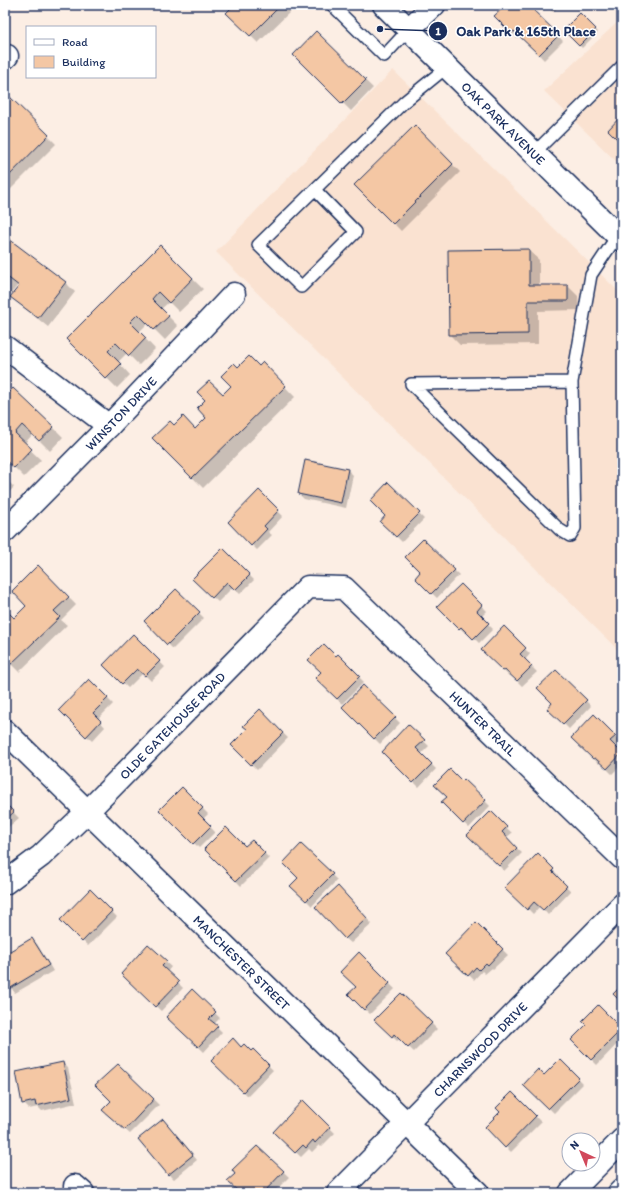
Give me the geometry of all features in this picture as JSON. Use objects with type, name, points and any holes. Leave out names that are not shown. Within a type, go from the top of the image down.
[{"type":"street","name":"OAK PARK AVENUE","points":[[384,5],[620,238]]},
{"type":"street","points":[[409,29],[434,5]]},
{"type":"street","name":"WINSTON DRIVE","points":[[5,531],[109,426],[234,294]]},
{"type":"street","points":[[5,347],[109,426]]},
{"type":"street","name":"OLDE GATEHOUSE ROAD","points":[[5,883],[41,856],[87,812],[308,587],[344,588]]},
{"type":"street","name":"HUNTER TRAIL","points":[[344,588],[622,858]]},
{"type":"street","name":"MANCHESTER STREET","points":[[5,731],[478,1193]]},
{"type":"street","name":"CHARNSWOOD DRIVE","points":[[338,1193],[622,905]]},
{"type":"street","points":[[570,1193],[622,1140]]},
{"type":"street","points":[[619,1193],[622,1190]]},
{"type":"lane","points":[[332,5],[384,56],[409,29]]},
{"type":"lane","points":[[534,154],[622,66]]},
{"type":"lane","points":[[315,190],[356,232],[301,287],[258,245],[404,102],[448,67]]},
{"type":"lane","points":[[572,382],[411,384],[560,530],[570,536],[575,528],[572,382],[591,275],[620,238]]},
{"type":"shaded area","points":[[622,18],[622,167],[544,91]]},
{"type":"shaded area","points":[[393,70],[622,295],[622,654],[216,252]]},
{"type":"building","points":[[234,5],[281,5],[250,36],[226,13]]},
{"type":"building","points":[[506,5],[528,5],[559,35],[539,55],[514,31],[511,33],[494,16]]},
{"type":"building","points":[[580,13],[596,29],[579,46],[563,30]]},
{"type":"building","points":[[316,31],[366,80],[342,104],[293,55]]},
{"type":"building","points":[[8,95],[49,135],[5,180],[5,98]]},
{"type":"building","points":[[622,115],[622,144],[608,130]]},
{"type":"building","points":[[415,125],[453,164],[393,224],[354,185]]},
{"type":"building","points":[[5,236],[66,282],[38,318],[10,297],[19,286],[6,276],[5,278]]},
{"type":"building","points":[[160,245],[193,278],[169,303],[158,292],[152,299],[169,316],[154,330],[138,314],[130,322],[146,338],[129,356],[116,343],[108,351],[121,364],[106,379],[66,339]]},
{"type":"building","points":[[529,249],[529,285],[568,285],[568,301],[528,301],[528,334],[449,335],[448,250]]},
{"type":"building","points":[[249,356],[259,366],[263,362],[286,386],[192,478],[152,438],[170,421],[174,425],[183,416],[195,429],[206,418],[197,408],[205,400],[197,392],[209,381],[223,394],[231,386],[221,376],[234,363],[238,367]]},
{"type":"building","points":[[13,388],[54,427],[39,441],[22,425],[15,433],[32,449],[14,468],[5,460],[5,396]]},
{"type":"building","points":[[305,460],[348,469],[341,503],[298,494]]},
{"type":"building","points":[[388,482],[420,513],[396,537],[380,522],[385,516],[370,501]]},
{"type":"building","points":[[259,490],[279,510],[264,526],[267,529],[251,546],[228,522]]},
{"type":"building","points":[[423,539],[455,570],[431,594],[415,578],[420,572],[405,557]]},
{"type":"building","points":[[223,548],[250,575],[235,590],[227,582],[212,598],[192,579]]},
{"type":"building","points":[[38,565],[69,597],[54,611],[60,617],[10,665],[5,660],[5,609],[14,618],[26,606],[12,591]]},
{"type":"building","points":[[461,584],[482,605],[477,611],[489,623],[473,639],[461,627],[459,629],[437,607]]},
{"type":"building","points":[[176,589],[200,612],[167,645],[144,621]]},
{"type":"building","points":[[504,626],[526,648],[520,654],[532,666],[517,681],[505,670],[503,671],[481,650]]},
{"type":"building","points":[[133,634],[160,661],[145,676],[137,669],[122,684],[103,665]]},
{"type":"building","points":[[324,644],[336,656],[338,654],[360,676],[337,699],[315,678],[321,672],[308,660]]},
{"type":"building","points":[[556,670],[587,700],[563,724],[547,709],[552,703],[537,688]]},
{"type":"building","points":[[89,679],[108,698],[93,713],[101,721],[86,737],[59,710]]},
{"type":"building","points":[[363,685],[396,717],[374,739],[342,707]]},
{"type":"building","points":[[260,709],[283,733],[251,765],[231,745],[247,729],[243,726]]},
{"type":"building","points":[[594,714],[616,736],[610,741],[622,753],[607,769],[595,758],[593,759],[571,738]]},
{"type":"building","points":[[408,724],[425,740],[416,748],[432,764],[413,783],[382,752]]},
{"type":"building","points":[[450,769],[462,781],[464,779],[486,800],[463,824],[441,802],[447,797],[434,785]]},
{"type":"building","points":[[182,787],[203,808],[198,813],[211,826],[193,844],[159,810]]},
{"type":"building","points":[[5,803],[14,812],[5,820]]},
{"type":"building","points":[[491,811],[507,827],[502,832],[517,848],[499,866],[467,835]]},
{"type":"building","points":[[226,827],[245,846],[252,840],[265,853],[236,881],[204,849]]},
{"type":"building","points":[[301,844],[333,874],[306,901],[290,886],[298,878],[283,863]]},
{"type":"building","points":[[538,853],[554,869],[552,871],[567,886],[543,910],[534,902],[527,910],[504,888]]},
{"type":"building","points":[[338,886],[367,918],[345,939],[315,907]]},
{"type":"building","points":[[90,889],[112,911],[82,942],[60,920]]},
{"type":"building","points":[[476,922],[503,949],[488,965],[486,963],[479,970],[476,967],[468,976],[445,954]]},
{"type":"building","points":[[32,938],[49,965],[9,989],[5,982],[5,954]]},
{"type":"building","points":[[148,944],[167,961],[162,966],[179,982],[155,1007],[121,974]]},
{"type":"building","points":[[359,952],[390,983],[364,1010],[348,994],[356,987],[340,972]]},
{"type":"building","points":[[622,985],[622,1003],[613,994]]},
{"type":"building","points":[[192,989],[216,1012],[209,1019],[218,1026],[198,1047],[166,1017]]},
{"type":"building","points":[[401,993],[432,1023],[408,1048],[394,1034],[392,1037],[374,1020]]},
{"type":"building","points":[[598,1005],[622,1029],[591,1060],[571,1040],[586,1025],[582,1021]]},
{"type":"building","points":[[233,1038],[241,1047],[244,1044],[251,1051],[253,1049],[269,1065],[243,1092],[211,1061]]},
{"type":"building","points":[[560,1059],[579,1078],[548,1109],[523,1085],[538,1069],[544,1075]]},
{"type":"building","points":[[63,1062],[71,1098],[36,1106],[35,1101],[22,1104],[16,1072]]},
{"type":"building","points":[[118,1064],[154,1099],[125,1130],[102,1110],[111,1101],[95,1085]]},
{"type":"building","points":[[512,1092],[536,1116],[505,1148],[485,1127],[500,1112],[496,1108]]},
{"type":"building","points":[[303,1100],[330,1127],[315,1143],[313,1140],[306,1148],[303,1145],[295,1153],[273,1132]]},
{"type":"building","points":[[163,1119],[193,1155],[168,1175],[138,1139]]},
{"type":"building","points":[[257,1146],[284,1171],[263,1193],[240,1193],[227,1181],[235,1174],[232,1170]]},
{"type":"place","name":"Oak Park & 165th Place","points":[[380,29]]}]
